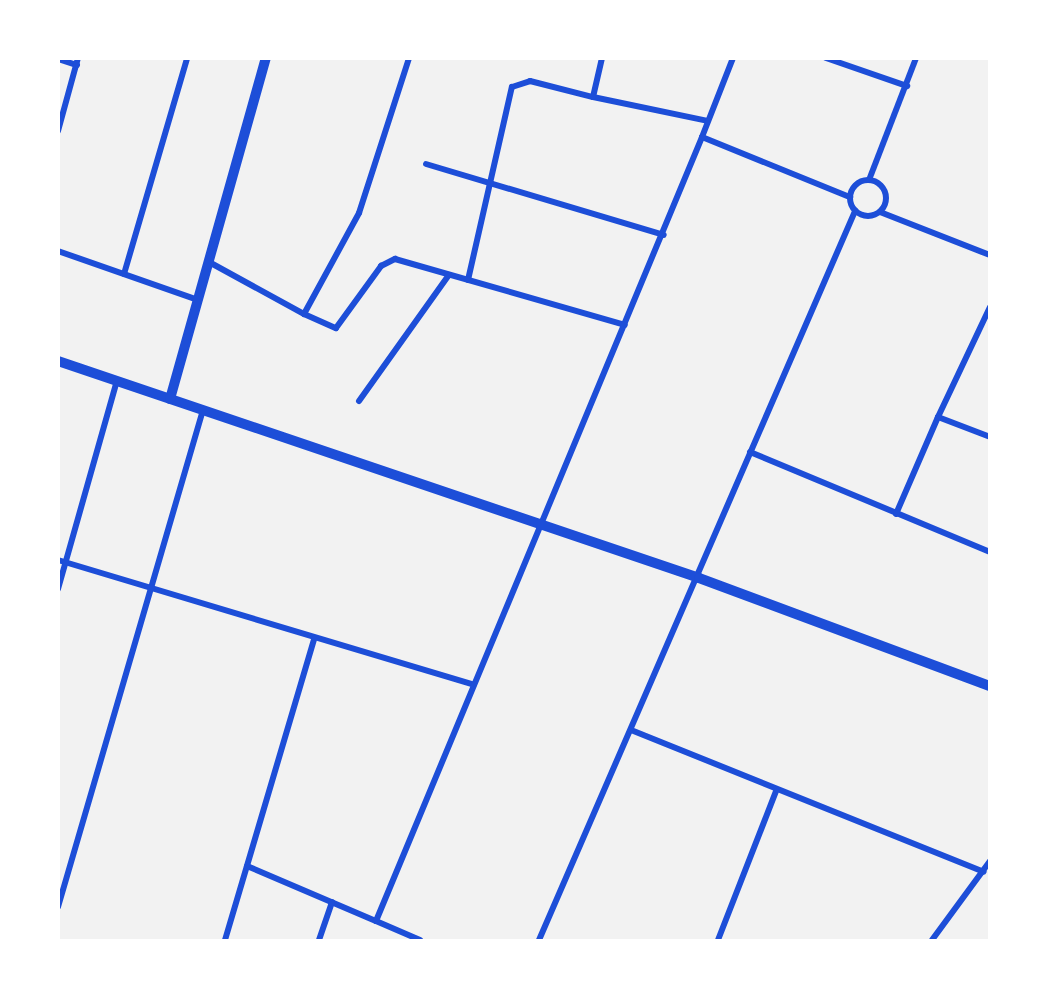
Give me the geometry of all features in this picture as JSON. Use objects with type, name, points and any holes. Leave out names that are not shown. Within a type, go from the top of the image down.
[{"type":"street","points":[[124,274],[187,58]]},
{"type":"street","points":[[170,399],[266,58]]},
{"type":"street","points":[[304,314],[359,213],[409,58]]},
{"type":"street","points":[[593,97],[602,58]]},
{"type":"street","points":[[376,921],[474,685],[537,523],[664,235],[733,58]]},
{"type":"street","points":[[826,58],[907,86]]},
{"type":"street","points":[[850,197],[856,185],[869,180],[916,58]]},
{"type":"street","points":[[58,59],[78,62],[58,131]]},
{"type":"street","points":[[468,280],[512,87],[530,81],[708,121]]},
{"type":"street","points":[[702,137],[850,197],[855,210],[867,216],[880,212],[990,255]]},
{"type":"street","points":[[426,164],[664,235]]},
{"type":"street","points":[[869,180],[886,192],[880,212]]},
{"type":"street","points":[[539,940],[699,578],[750,452],[855,210]]},
{"type":"street","points":[[58,251],[198,300]]},
{"type":"street","points":[[209,262],[331,327],[342,324],[388,260],[468,280],[625,325]]},
{"type":"street","points":[[359,402],[449,275]]},
{"type":"street","points":[[896,514],[938,417],[990,307]]},
{"type":"street","points":[[58,361],[699,578],[990,686]]},
{"type":"street","points":[[58,589],[118,380]]},
{"type":"street","points":[[58,907],[149,588],[203,409]]},
{"type":"street","points":[[938,417],[990,437]]},
{"type":"street","points":[[750,452],[990,552]]},
{"type":"street","points":[[58,560],[314,639],[474,685]]},
{"type":"street","points":[[225,940],[314,639]]},
{"type":"street","points":[[631,730],[776,791],[984,872]]},
{"type":"street","points":[[717,940],[776,791]]},
{"type":"street","points":[[932,940],[990,861]]},
{"type":"street","points":[[247,866],[420,940]]},
{"type":"street","points":[[319,940],[332,902]]}]
